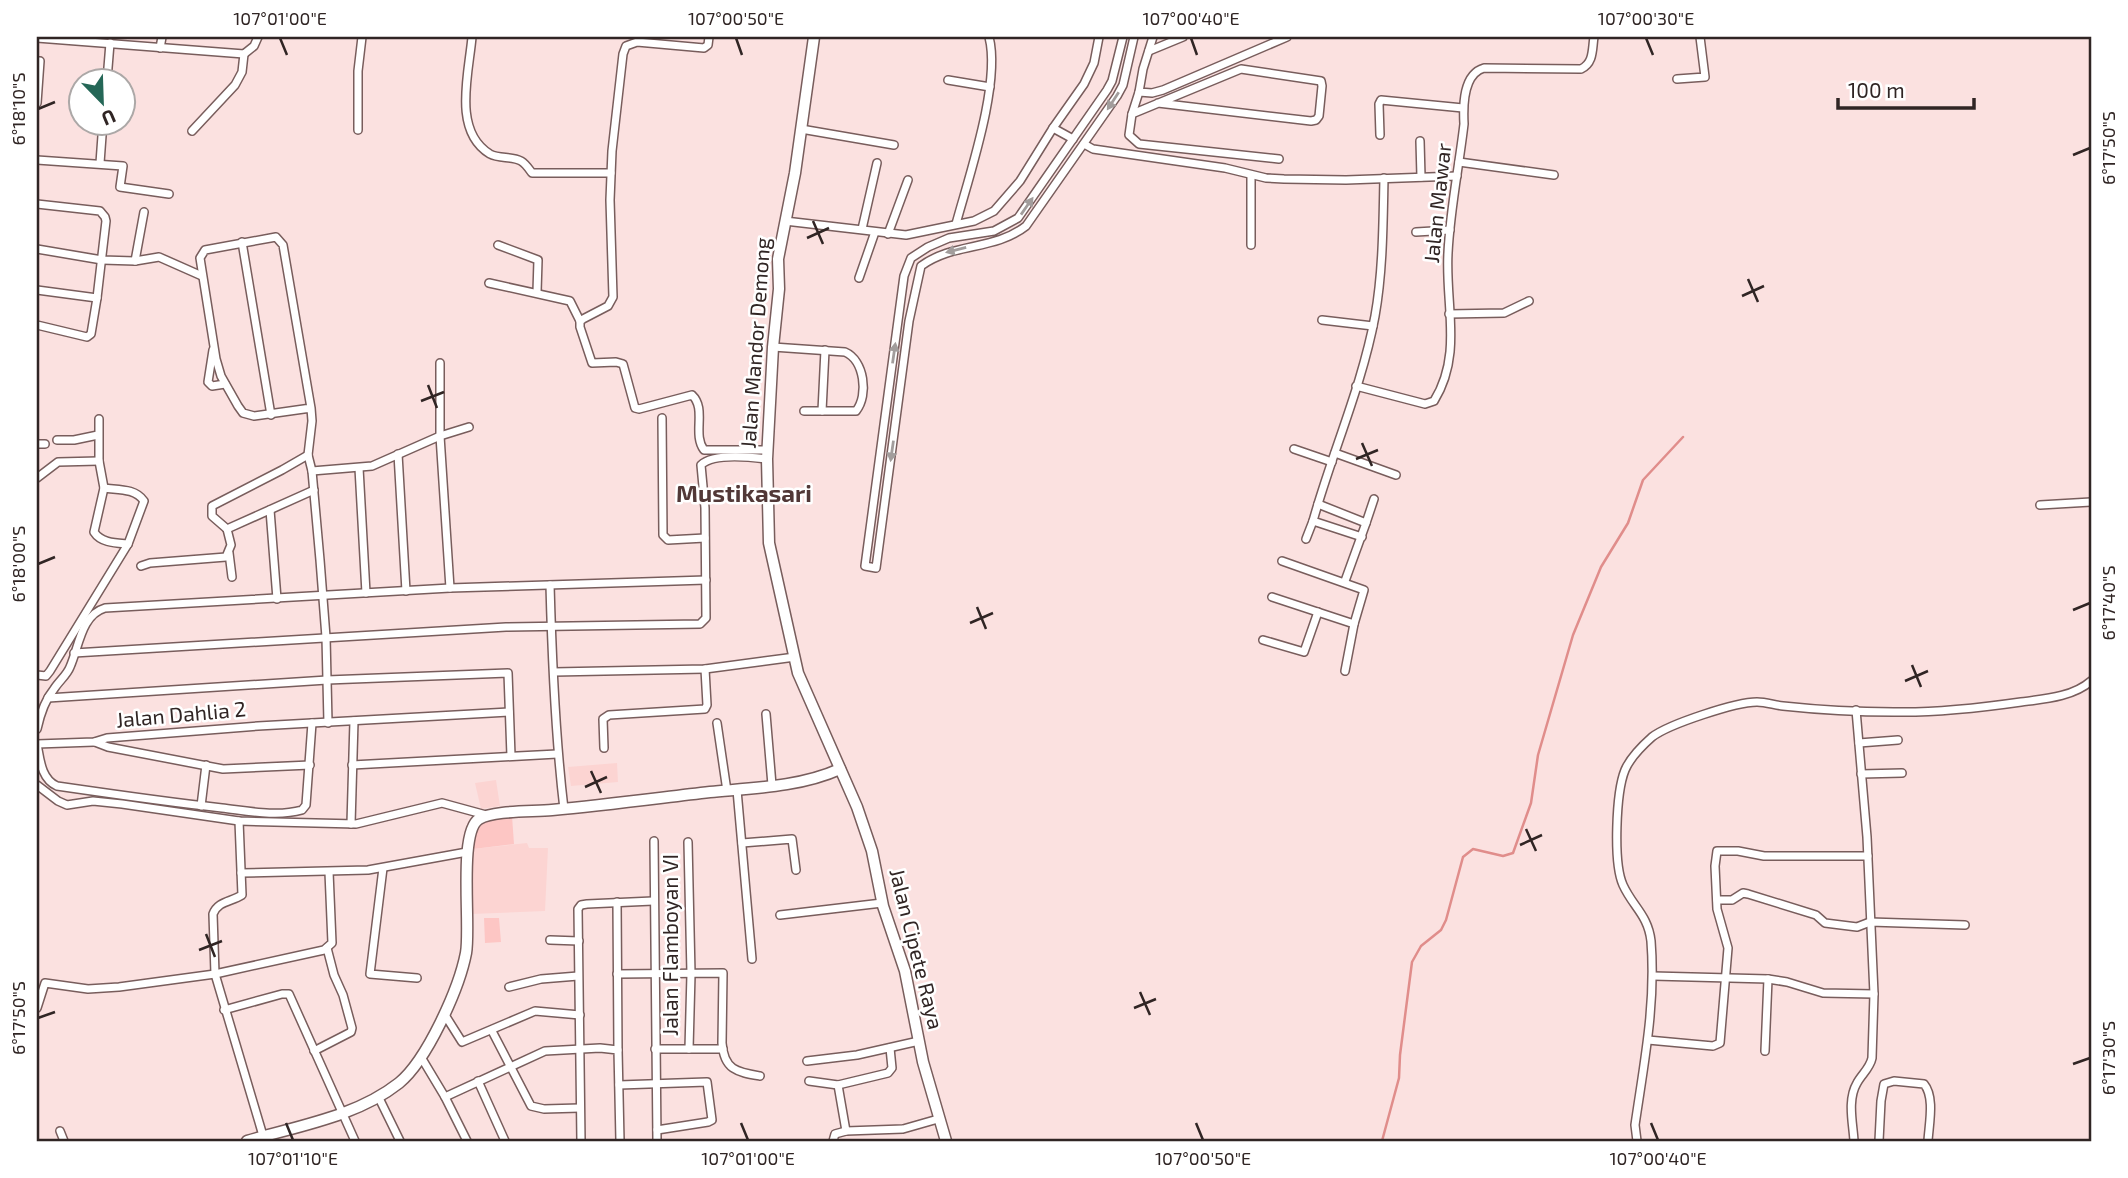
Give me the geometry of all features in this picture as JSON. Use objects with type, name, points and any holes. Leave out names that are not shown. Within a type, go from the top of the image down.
[{"type":"main road","name":"Jalan Mandor Demong","points":[[814,37],[795,173],[778,259],[768,454],[769,543],[794,657],[807,697],[840,769]]},
{"type":"main road","points":[[247,1141],[264,1139],[309,1125],[378,1096],[408,1074],[421,1057],[445,1015],[466,952],[467,852],[476,821],[487,815],[772,785],[818,778],[840,769]]},
{"type":"main road","name":"Jalan Cipete Raya","points":[[840,769],[869,839],[883,903],[905,971],[938,1119],[946,1141]]},
{"type":"street","points":[[160,48],[162,37]]},
{"type":"street","points":[[192,131],[240,78],[244,54],[254,46],[258,37]]},
{"type":"street","points":[[358,130],[358,71],[362,37]]},
{"type":"street","points":[[472,37],[466,110],[468,130],[481,149],[494,156],[520,160],[532,173],[611,173]]},
{"type":"street","points":[[580,321],[608,306],[613,297],[611,173],[626,46],[629,40],[698,48],[708,45],[709,37]]},
{"type":"street","points":[[957,224],[990,87],[993,52],[989,37]]},
{"type":"street","points":[[785,221],[912,235],[984,217],[1005,200],[1020,181],[1088,76],[1094,63],[1099,37]]},
{"type":"street","points":[[1122,37],[1112,81],[1018,218],[994,231],[949,238],[911,258],[904,276],[865,566],[877,568],[909,321],[921,266],[933,257],[952,249],[997,242],[1016,234],[1026,226],[1123,85],[1135,37]]},
{"type":"street","points":[[1153,37],[1143,69],[1129,135],[1139,144],[1279,159]]},
{"type":"street","points":[[1149,51],[1183,37]]},
{"type":"street","points":[[1139,92],[1163,90],[1287,37]]},
{"type":"street","name":"Jalan Mawar","points":[[1356,386],[1425,404],[1434,401],[1449,370],[1447,271],[1450,230],[1464,124],[1463,108],[1471,76],[1475,71],[1498,68],[1581,69],[1587,66],[1591,59],[1594,37]]},
{"type":"street","points":[[1677,79],[1705,77],[1700,37]]},
{"type":"street","points":[[37,38],[244,54]]},
{"type":"street","points":[[108,66],[110,43]]},
{"type":"street","points":[[1236,58],[1241,69]]},
{"type":"street","points":[[37,61],[40,61],[37,103]]},
{"type":"street","points":[[1132,114],[1158,103],[1241,69],[1321,81],[1322,86],[1319,116],[1311,121],[1158,103]]},
{"type":"street","points":[[948,80],[990,87]]},
{"type":"street","points":[[1380,135],[1381,100],[1463,108]]},
{"type":"street","points":[[1053,128],[1073,139]]},
{"type":"street","points":[[801,129],[894,145]]},
{"type":"street","points":[[100,163],[102,136]]},
{"type":"street","points":[[1420,141],[1421,177]]},
{"type":"street","points":[[1084,144],[1093,149],[1284,179],[1457,176]]},
{"type":"street","points":[[37,160],[123,166],[120,187],[169,194]]},
{"type":"street","points":[[1459,162],[1554,175]]},
{"type":"street","points":[[862,229],[877,163]]},
{"type":"street","points":[[1251,175],[1251,245]]},
{"type":"street","points":[[1306,539],[1373,326],[1380,281],[1384,178]]},
{"type":"street","points":[[888,234],[908,180]]},
{"type":"street","points":[[37,204],[100,211],[106,221],[97,298],[89,336],[37,325]]},
{"type":"street","points":[[135,261],[144,212]]},
{"type":"street","points":[[1416,233],[1450,230]]},
{"type":"street","points":[[859,278],[875,232]]},
{"type":"street","points":[[311,408],[271,415],[243,413],[225,384],[214,345],[202,276],[201,253],[208,249],[276,237],[283,245],[311,408],[307,455],[312,471],[323,597],[328,723]]},
{"type":"street","points":[[242,242],[271,415]]},
{"type":"street","points":[[498,245],[538,260],[537,292]]},
{"type":"street","points":[[37,249],[102,260],[135,261],[159,257],[202,276]]},
{"type":"street","points":[[489,283],[570,301],[580,321],[592,363],[623,365],[635,408],[692,395],[699,403],[699,442],[704,450],[768,454]]},
{"type":"street","points":[[37,290],[97,298]]},
{"type":"street","points":[[1449,314],[1504,313],[1530,301]]},
{"type":"street","points":[[899,319],[909,321]]},
{"type":"street","points":[[1322,320],[1373,326]]},
{"type":"street","points":[[214,345],[208,382],[212,386],[225,384]]},
{"type":"street","points":[[773,347],[825,350],[852,355],[863,376],[859,409],[804,411]]},
{"type":"street","points":[[822,411],[825,350]]},
{"type":"street","points":[[440,363],[440,436],[450,588]]},
{"type":"street","points":[[662,418],[663,535],[668,540],[705,538]]},
{"type":"street","points":[[99,419],[99,461],[104,488],[94,531],[96,536],[108,542],[128,544]]},
{"type":"street","points":[[312,471],[372,466],[440,436],[468,427]]},
{"type":"street","points":[[57,440],[98,435]]},
{"type":"street","points":[[1294,449],[1332,461]]},
{"type":"street","points":[[1335,453],[1396,475]]},
{"type":"street","points":[[398,454],[406,591]]},
{"type":"street","points":[[74,653],[550,626],[700,624],[706,618],[705,508],[701,466],[704,462],[726,457],[768,454]]},
{"type":"street","points":[[232,577],[229,553],[231,545],[227,529],[212,516],[212,506],[307,455]]},
{"type":"street","points":[[37,478],[58,462],[99,461]]},
{"type":"street","points":[[359,468],[366,593]]},
{"type":"street","points":[[37,675],[46,676],[50,671],[128,544],[144,501],[132,491],[104,488]]},
{"type":"street","points":[[227,529],[314,490]]},
{"type":"street","points":[[1345,582],[1374,499]]},
{"type":"street","points":[[2039,505],[2091,502]]},
{"type":"street","points":[[1318,504],[1366,523]]},
{"type":"street","points":[[270,510],[277,599]]},
{"type":"street","points":[[1313,521],[1362,537]]},
{"type":"street","points":[[141,566],[150,563],[219,559],[229,553]]},
{"type":"street","points":[[1282,561],[1364,590],[1345,671]]},
{"type":"street","points":[[37,729],[48,698],[70,667],[92,615],[105,608],[450,588],[706,580]]},
{"type":"street","points":[[550,584],[557,754],[564,809]]},
{"type":"street","points":[[1272,597],[1354,624]]},
{"type":"street","points":[[1263,639],[1304,652],[1318,612]]},
{"type":"street","points":[[554,671],[705,669],[794,657]]},
{"type":"street","points":[[604,748],[603,719],[609,715],[705,709],[705,669]]},
{"type":"street","points":[[48,698],[327,680],[508,673],[510,756]]},
{"type":"street","points":[[1637,1141],[1635,1125],[1648,1040],[1653,976],[1649,926],[1645,916],[1628,895],[1617,861],[1625,772],[1629,763],[1653,737],[1666,729],[1744,703],[1760,701],[1782,706],[1920,712],[1994,706],[2060,695],[2077,690],[2091,681]]},
{"type":"street","points":[[1854,1141],[1853,1093],[1872,1058],[1874,994],[1868,856],[1856,710]]},
{"type":"street","name":"Jalan Dahlia 2","points":[[37,744],[94,742],[107,738],[312,723],[509,712]]},
{"type":"street","points":[[766,714],[772,785]]},
{"type":"street","points":[[351,824],[354,721]]},
{"type":"street","points":[[37,744],[45,775],[57,786],[264,813],[299,811],[306,805],[312,723]]},
{"type":"street","points":[[718,723],[742,843],[752,959]]},
{"type":"street","points":[[1859,743],[1898,740]]},
{"type":"street","points":[[94,742],[108,747],[239,769],[310,765]]},
{"type":"street","points":[[352,765],[557,754]]},
{"type":"street","points":[[201,806],[206,765]]},
{"type":"street","points":[[1861,774],[1902,773]]},
{"type":"street","points":[[37,785],[66,805],[93,801],[239,821],[351,824],[442,803],[487,815]]},
{"type":"street","points":[[239,821],[242,895],[216,907],[213,914],[215,974],[264,1139]]},
{"type":"street","points":[[742,843],[792,839],[796,870]]},
{"type":"street","points":[[654,841],[657,1141]]},
{"type":"street","name":"Jalan Flamboyan VI","points":[[688,842],[691,974],[689,1049]]},
{"type":"street","points":[[1648,1040],[1713,1046],[1720,1043],[1727,948],[1717,900],[1716,854],[1721,850],[1764,856],[1868,856]]},
{"type":"street","points":[[241,873],[383,868],[467,852]]},
{"type":"street","points":[[383,868],[370,974],[417,978]]},
{"type":"street","points":[[37,1007],[45,983],[88,989],[119,988],[215,974],[313,954],[327,948],[332,943],[329,872]]},
{"type":"street","points":[[1717,900],[1732,900],[1748,894],[1816,915],[1825,923],[1857,927],[1870,922],[1965,925]]},
{"type":"street","points":[[581,1141],[578,916],[581,905],[653,901]]},
{"type":"street","points":[[617,902],[620,1141]]},
{"type":"street","points":[[780,915],[883,903]]},
{"type":"street","points":[[550,940],[579,941]]},
{"type":"street","points":[[314,1051],[351,1032],[352,1028],[327,948]]},
{"type":"street","points":[[617,974],[723,973],[723,1049],[729,1064],[738,1072],[760,1076]]},
{"type":"street","points":[[509,987],[541,979],[578,976]]},
{"type":"street","points":[[1653,976],[1769,979],[1823,993],[1874,994]]},
{"type":"street","points":[[1765,1051],[1769,979]]},
{"type":"street","points":[[224,1010],[289,994],[355,1141]]},
{"type":"street","points":[[445,1015],[462,1042],[536,1011],[580,1015]]},
{"type":"street","points":[[492,1031],[531,1105],[544,1109],[580,1108]]},
{"type":"street","points":[[807,1061],[857,1055],[919,1041]]},
{"type":"street","points":[[444,1097],[545,1051],[581,1048],[618,1050]]},
{"type":"street","points":[[809,1081],[838,1085],[890,1072],[890,1048]]},
{"type":"street","points":[[655,1049],[723,1049]]},
{"type":"street","points":[[421,1057],[467,1141]]},
{"type":"street","points":[[1879,1141],[1884,1084],[1894,1081],[1927,1086],[1930,1099],[1928,1141]]},
{"type":"street","points":[[478,1082],[505,1141]]},
{"type":"street","points":[[619,1085],[707,1082],[713,1115],[708,1122],[657,1130]]},
{"type":"street","points":[[838,1085],[846,1131]]},
{"type":"street","points":[[378,1096],[400,1141]]},
{"type":"street","points":[[833,1141],[835,1134],[846,1131],[903,1129],[938,1119]]},
{"type":"street","points":[[60,1131],[64,1141]]},
{"type":"shaded area","points":[[617,763],[618,782],[571,786],[568,767]]},
{"type":"shaded area","points":[[496,780],[500,806],[481,809],[475,783]]},
{"type":"shaded area","points":[[512,816],[514,844],[473,849],[478,823],[488,818]]},
{"type":"shaded area","points":[[527,843],[529,848],[548,848],[545,911],[471,914],[473,849]]},
{"type":"shaded area","points":[[484,918],[499,918],[501,942],[485,943]]},
{"type":"waterway","points":[[1382,1141],[1399,1078],[1412,962],[1421,946],[1441,930],[1446,920],[1463,857],[1473,849],[1503,856],[1513,853],[1531,803],[1538,755],[1573,635],[1601,567],[1628,523],[1643,480],[1683,437]]},
{"type":"district","name":"Mustikasari","points":[[744,494]]}]
